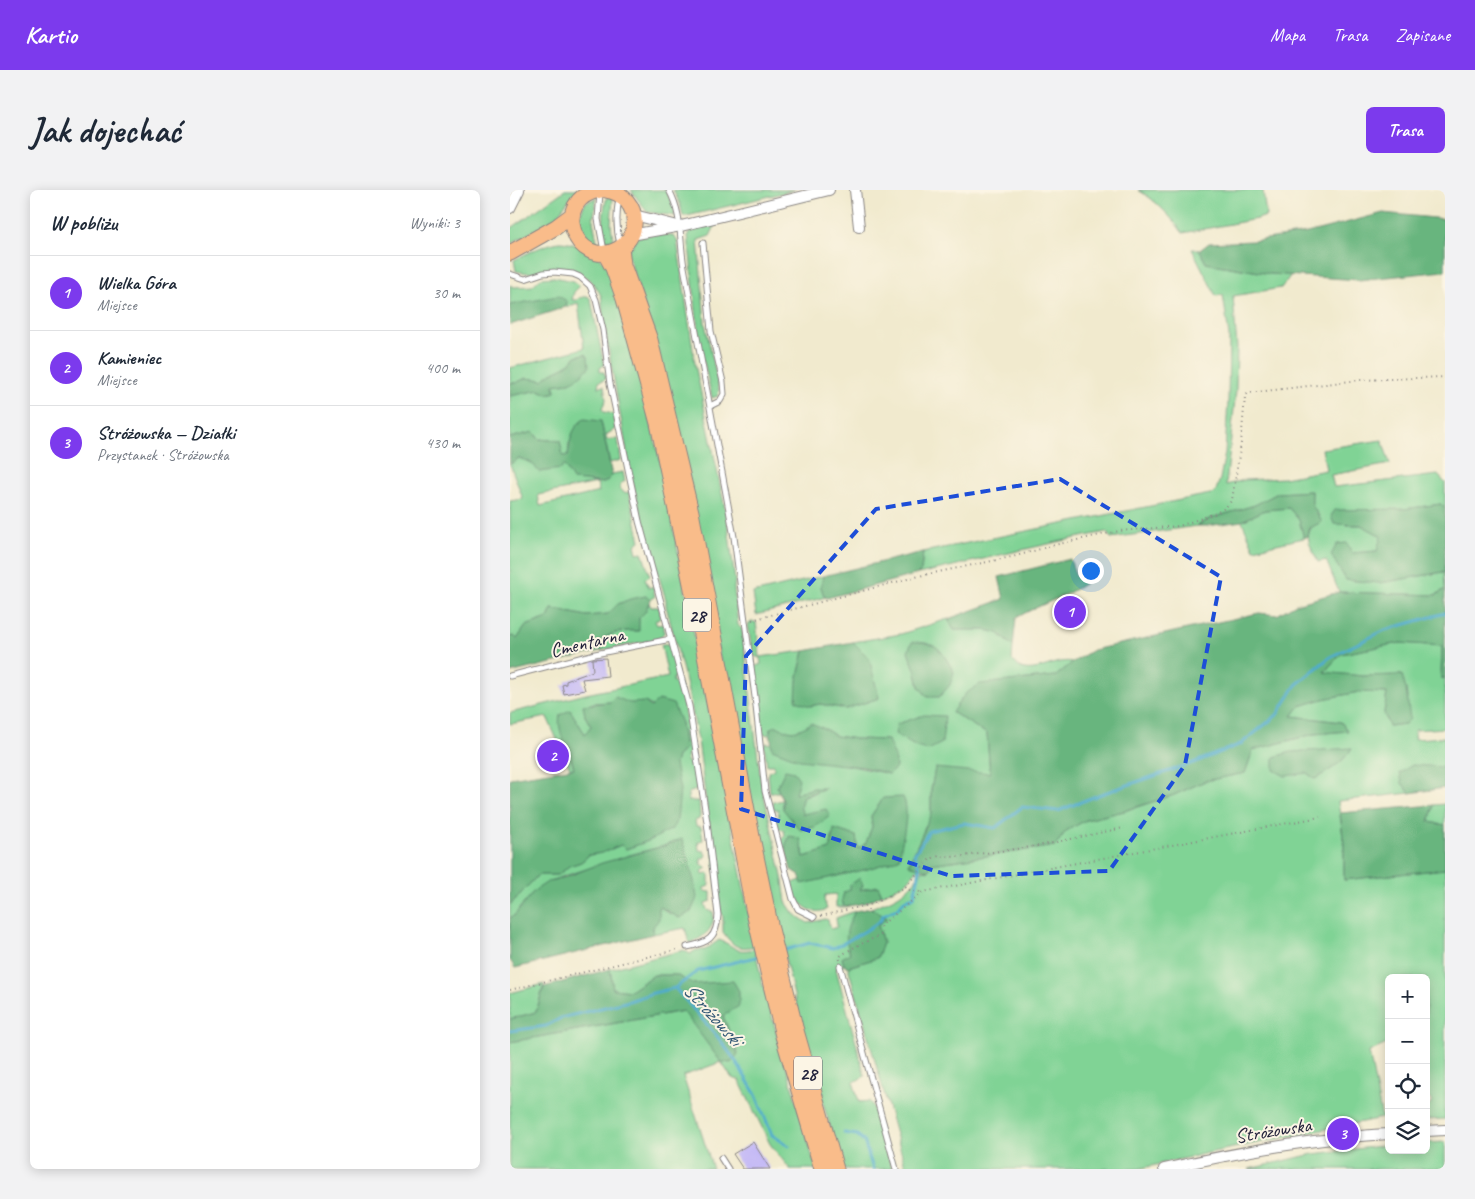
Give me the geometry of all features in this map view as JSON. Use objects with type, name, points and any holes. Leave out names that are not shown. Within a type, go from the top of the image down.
[{"type":"main road","points":[[600,190],[589,193],[574,208],[572,228],[577,239],[589,250],[605,253],[621,247],[631,235],[634,225],[634,215],[630,205],[615,192]]},
{"type":"main road","points":[[510,253],[564,223],[572,215]]},
{"type":"main road","points":[[525,246],[560,238],[577,239]]},
{"type":"main road","name":"28","points":[[621,247],[623,265],[650,340],[691,512],[753,842],[765,931]]},
{"type":"main road","name":"28","points":[[605,253],[613,268],[628,312],[658,423],[686,558],[740,844],[765,931],[800,1095],[822,1169]]},
{"type":"main road","name":"28","points":[[776,978],[811,1084],[836,1169]]},
{"type":"street","points":[[510,208],[519,190]]},
{"type":"street","points":[[631,235],[679,226],[829,190]]},
{"type":"street","points":[[855,190],[859,226]]},
{"type":"street","points":[[634,215],[679,226]]},
{"type":"street","points":[[1430,1131],[1445,1130]]},
{"type":"street","name":"Stróżowska","points":[[1164,1169],[1267,1148],[1332,1138],[1385,1134]]},
{"type":"lane","points":[[600,190],[598,219],[600,238],[605,253]]},
{"type":"lane","points":[[669,190],[678,209],[684,267],[734,538],[765,791],[793,898],[798,909],[814,918]]},
{"type":"lane","points":[[615,192],[621,247]]},
{"type":"lane","points":[[702,243],[711,331],[724,394],[720,401],[710,406]]},
{"type":"lane","points":[[510,274],[525,279],[543,273],[554,272],[573,274],[585,281],[593,292],[603,330],[610,384],[639,521],[689,706],[707,822],[718,927],[711,938],[701,944],[687,947]]},
{"type":"lane","name":"Cmentarna","points":[[510,676],[596,654],[671,639]]},
{"type":"lane","points":[[840,966],[896,1169]]},
{"type":"lane","points":[[721,1158],[728,1169]]},
{"type":"path","points":[[745,622],[918,576],[1120,532],[1178,526],[1192,522],[1225,508],[1232,500],[1241,443],[1245,398],[1248,393],[1360,380],[1445,377]]},
{"type":"path","points":[[905,886],[911,891],[923,892],[1320,817]]},
{"type":"path","points":[[814,918],[865,905],[890,895],[905,886],[930,859],[939,856],[956,857],[1022,849],[1123,828]]},
{"type":"path","points":[[840,966],[839,957],[862,943],[883,934],[880,926],[923,892]]},
{"type":"path","points":[[865,905],[870,913]]},
{"type":"path","points":[[510,990],[687,947]]},
{"type":"highlighted area","points":[[1060,479],[1221,577],[1185,765],[1109,871],[951,876],[741,809],[746,656],[876,509]]},
{"type":"green space","points":[[565,190],[578,190],[554,220],[510,244],[510,229]]},
{"type":"green space","points":[[631,190],[666,190],[674,208],[675,216],[647,212]]},
{"type":"green space","points":[[673,190],[795,190],[683,216],[680,204]]},
{"type":"green space","points":[[1138,190],[1263,190],[1266,216],[1183,233],[1163,209]]},
{"type":"green space","points":[[597,197],[593,221],[598,246],[591,244],[582,235],[578,219],[585,203]]},
{"type":"green space","points":[[607,197],[613,198],[611,224],[614,245],[608,246],[603,222]]},
{"type":"green space","points":[[1383,213],[1445,219],[1445,271],[1359,280],[1271,274],[1206,263],[1200,250],[1209,243],[1253,241],[1307,233]]},
{"type":"green space","points":[[716,224],[710,236],[698,240],[705,323],[719,389],[718,396],[712,398],[699,340],[688,235],[690,230]]},
{"type":"green space","points":[[653,234],[672,235],[677,240],[695,364],[727,518],[735,581],[738,625],[742,629],[761,782],[786,902],[794,914],[808,923],[825,919],[828,920],[831,929],[837,927],[836,918],[855,911],[847,937],[850,954],[842,958],[844,965],[836,969],[865,1076],[854,1082],[854,1085],[859,1102],[869,1101],[873,1106],[892,1169],[843,1169],[809,1057],[780,937],[644,306],[627,252],[638,237]]},
{"type":"green space","points":[[559,242],[566,242],[585,249],[608,265],[630,340],[660,460],[755,946],[736,946],[723,932],[723,917],[720,909],[698,740],[666,600],[632,480],[604,324],[601,297],[591,281],[574,271],[554,269],[525,273],[516,271],[514,260],[536,249]]},
{"type":"green space","points":[[1192,249],[1200,250],[1206,263],[1271,274],[1291,275],[1281,288],[1233,296],[1237,347],[1236,390],[1226,485],[1244,480],[1284,478],[1326,470],[1322,449],[1382,440],[1390,464],[1331,475],[1334,487],[1438,475],[1445,483],[1445,508],[1441,504],[1404,509],[1347,525],[1361,525],[1382,536],[1377,551],[1352,553],[1346,580],[1380,583],[1444,572],[1445,589],[1436,595],[1339,592],[1326,560],[1318,562],[1309,543],[1308,538],[1311,529],[1320,517],[1311,505],[1312,491],[1278,493],[1255,505],[1209,519],[1197,526],[1111,538],[1106,532],[918,574],[921,571],[923,552],[1215,493],[1225,453],[1229,336],[1223,295],[1216,296]]},
{"type":"green space","points":[[554,277],[574,281],[580,286],[574,292],[572,300],[588,296],[591,300],[604,365],[600,368],[600,372],[604,372],[606,379],[599,382],[598,387],[604,386],[606,400],[602,409],[604,412],[613,414],[615,429],[606,435],[607,440],[618,439],[621,460],[610,463],[601,421],[569,443],[568,456],[563,456],[560,441],[539,439],[533,432],[510,438],[510,396],[539,390],[548,394],[555,392],[554,385],[569,383],[588,357],[585,354],[576,356],[569,364],[543,380],[526,378],[516,383],[510,383],[510,368],[584,348],[578,303],[566,307],[567,301],[510,305],[510,285],[514,287],[532,286],[541,278]]},
{"type":"green space","points":[[558,296],[567,301],[566,307],[510,325],[510,305]]},
{"type":"green space","points":[[586,354],[589,367],[574,380],[554,385],[555,392],[548,394],[539,390],[510,396],[510,383],[516,383],[526,378],[543,380],[569,364],[576,356]]},
{"type":"green space","points":[[584,419],[601,421],[612,476],[604,483],[573,480],[564,465],[561,469],[539,472],[532,463],[519,458],[510,464],[510,438],[533,432],[539,439],[560,441],[563,456],[568,456],[576,426]]},
{"type":"green space","points":[[519,458],[532,463],[564,465],[590,482],[604,483],[612,474],[623,472],[625,481],[620,484],[620,488],[624,493],[629,492],[640,541],[635,545],[637,553],[642,552],[650,576],[645,579],[649,588],[653,586],[655,597],[650,600],[646,596],[618,604],[608,614],[587,616],[552,609],[548,618],[526,626],[517,639],[514,636],[510,637],[510,501],[523,499],[510,464]],"holes":[[[597,483],[599,492],[540,506],[538,495]]]},
{"type":"green space","points":[[1312,491],[1312,505],[1322,522],[1310,528],[1307,537],[1304,538],[1299,520],[1289,508],[1265,510],[1242,521],[1197,526],[1209,519],[1255,505],[1278,493]]},
{"type":"green space","points":[[1441,504],[1445,508],[1445,573],[1380,583],[1346,580],[1331,555],[1337,544],[1347,543],[1352,553],[1377,551],[1381,536],[1361,525],[1334,524],[1331,516],[1335,510],[1404,509]]},
{"type":"green space","points":[[1289,508],[1299,520],[1304,538],[1254,549],[1242,521],[1265,510]]},
{"type":"green space","points":[[923,552],[921,571],[918,574],[827,598],[824,596],[821,587],[823,576]]},
{"type":"green space","points":[[1070,559],[1076,577],[1084,579],[1084,584],[1016,618],[1013,646],[998,633],[986,630],[954,630],[948,619],[1004,599],[999,577]]},
{"type":"green space","points":[[823,576],[821,587],[826,597],[756,615],[753,593]]},
{"type":"green space","points":[[1445,589],[1445,678],[1441,678],[1442,646],[1400,643],[1341,654],[1324,672],[1363,676],[1402,675],[1410,719],[1405,724],[1389,726],[1384,713],[1387,693],[1359,692],[1323,699],[1300,706],[1292,716],[1341,722],[1348,731],[1314,734],[1253,750],[1245,773],[1205,781],[1174,795],[1124,811],[1086,820],[1066,831],[1055,846],[931,864],[929,871],[909,865],[931,814],[931,790],[935,768],[990,773],[987,734],[952,712],[965,694],[980,684],[1056,676],[1073,662],[1093,650],[1259,613],[1277,615],[1296,604],[1339,592],[1436,595]]},
{"type":"green space","points":[[646,596],[650,600],[645,612],[639,618],[639,631],[623,631],[607,636],[598,643],[604,650],[510,673],[510,637],[514,636],[517,639],[526,626],[548,618],[552,609],[587,616],[608,614],[618,604],[630,599]]},
{"type":"green space","points":[[649,603],[651,607],[659,607],[661,617],[655,621],[657,625],[664,624],[664,633],[658,639],[604,650],[598,643],[606,637],[627,631],[638,631],[639,618],[645,612]]},
{"type":"green space","points":[[948,619],[954,630],[986,630],[998,633],[1013,646],[1012,660],[1021,668],[1033,669],[1060,662],[1073,662],[1056,676],[1009,681],[952,712],[987,734],[990,774],[935,769],[931,790],[931,814],[909,864],[919,868],[906,883],[882,895],[878,886],[850,890],[842,900],[844,907],[836,907],[836,894],[825,895],[824,900],[827,909],[815,911],[804,906],[799,901],[793,883],[801,880],[802,883],[868,869],[883,799],[871,816],[872,827],[866,843],[858,849],[856,836],[832,834],[831,849],[804,857],[803,849],[785,847],[783,849],[781,840],[785,835],[784,830],[779,829],[776,819],[779,817],[778,809],[773,809],[773,802],[783,800],[783,809],[803,814],[800,807],[803,796],[816,793],[814,788],[795,794],[777,787],[779,792],[770,792],[768,772],[774,769],[774,765],[767,765],[764,745],[766,743],[772,744],[773,749],[889,774],[887,740],[836,736],[825,729],[786,731],[770,728],[770,735],[762,734],[754,667],[761,664],[760,658],[753,656],[748,625],[751,622],[756,622],[760,657],[804,651],[797,681],[810,706],[820,704],[846,709],[879,698],[860,650],[853,642],[901,634]],"holes":[[[939,649],[954,672],[919,687],[908,651]]]},
{"type":"green space","points":[[853,642],[869,658],[879,698],[846,709],[820,704],[810,706],[796,701],[797,681],[804,651]]},
{"type":"green space","points":[[912,642],[921,642],[934,646],[946,658],[954,672],[950,685],[939,697],[927,697],[919,686],[908,651]]},
{"type":"green space","points":[[1400,643],[1442,646],[1441,678],[1445,678],[1445,728],[1415,730],[1414,739],[1445,737],[1445,767],[1438,767],[1402,783],[1410,793],[1338,801],[1344,844],[1344,880],[1445,869],[1445,1119],[1430,1120],[1430,1105],[1432,1102],[1430,1099],[1430,974],[1385,974],[1385,1045],[1369,1052],[1382,1118],[1138,1169],[906,1169],[848,967],[877,958],[883,943],[878,925],[887,918],[871,908],[901,894],[912,885],[923,870],[929,871],[931,864],[1055,846],[1066,831],[1086,820],[1124,811],[1174,795],[1205,781],[1245,773],[1253,750],[1314,734],[1347,731],[1341,722],[1292,716],[1300,706],[1322,699],[1359,692],[1387,693],[1384,712],[1389,726],[1405,724],[1402,675],[1363,676],[1324,673],[1340,654]],"holes":[[[1352,748],[1345,758],[1315,779],[1307,773]]]},
{"type":"green space","points":[[661,644],[669,644],[677,672],[673,682],[680,685],[691,751],[686,762],[693,763],[698,787],[696,790],[688,793],[688,801],[699,801],[700,816],[695,821],[696,826],[701,827],[703,840],[698,842],[699,850],[704,851],[706,855],[704,858],[701,858],[701,864],[707,868],[702,871],[703,875],[709,873],[709,886],[704,888],[704,891],[711,892],[711,901],[705,903],[707,910],[713,912],[711,928],[700,938],[689,943],[685,928],[653,934],[659,906],[670,914],[686,855],[681,839],[664,846],[549,881],[510,918],[510,905],[538,875],[558,875],[569,866],[581,862],[589,855],[602,853],[621,845],[626,849],[651,840],[677,756],[685,749],[681,723],[645,702],[630,704],[615,697],[610,702],[592,703],[585,716],[591,726],[585,734],[570,710],[571,757],[574,768],[570,768],[547,717],[510,724],[510,713],[586,694],[668,677]]},
{"type":"green space","points":[[615,697],[630,703],[645,702],[651,707],[659,700],[673,704],[681,723],[685,749],[677,756],[675,764],[680,790],[677,820],[672,829],[651,840],[626,849],[621,845],[602,853],[589,855],[581,862],[569,866],[558,875],[538,875],[510,905],[510,778],[574,768],[560,728],[560,715],[570,710],[585,734],[591,726],[585,716],[583,705],[610,702]]},
{"type":"green space","points":[[924,715],[945,716],[942,743],[928,750],[916,747],[895,734],[897,724]]},
{"type":"green space","points":[[811,723],[836,736],[888,740],[895,757],[896,768],[889,774],[863,767],[800,760],[772,749],[770,728],[777,726],[790,731]]},
{"type":"green space","points":[[1352,748],[1340,762],[1315,779],[1307,773],[1285,776],[1274,770],[1274,757],[1291,752]]},
{"type":"green space","points":[[1412,765],[1445,767],[1445,788],[1410,793],[1402,783],[1400,773]]},
{"type":"green space","points":[[785,770],[794,772],[799,779],[795,794],[814,788],[826,788],[803,796],[800,807],[803,814],[826,809],[830,816],[815,827],[800,830],[783,809],[783,800],[777,787]]},
{"type":"green space","points":[[903,797],[906,819],[899,859],[868,869],[802,884],[799,874],[791,870],[785,847],[789,836],[800,838],[804,857],[830,849],[834,829],[856,836],[858,849],[866,843],[872,827],[871,816],[883,798]]},
{"type":"green space","points":[[1445,804],[1445,825],[1429,822],[1434,805]]},
{"type":"green space","points":[[1434,805],[1429,822],[1445,825],[1445,869],[1344,880],[1344,844],[1340,813]]},
{"type":"green space","points":[[682,839],[697,898],[691,912],[679,918],[659,906],[659,919],[653,927],[653,934],[515,968],[510,960],[510,918],[515,915],[534,891],[549,881]]},
{"type":"green space","points":[[860,878],[863,885],[860,890],[878,886],[882,895],[864,903],[844,907],[842,900],[844,892],[850,890],[850,885]]},
{"type":"green space","points":[[871,908],[887,918],[878,925],[883,943],[877,958],[848,967],[844,965],[842,958],[850,953],[846,936],[850,922],[855,911]]},
{"type":"green space","points":[[719,940],[739,950],[755,949],[762,982],[816,1169],[790,1169],[770,1144],[739,1080],[732,1078],[721,1062],[738,1053],[723,1016],[733,982],[693,984],[676,975],[654,975],[630,991],[613,989],[610,969],[684,950],[690,954],[696,950],[705,950]]},
{"type":"green space","points":[[610,969],[613,989],[630,991],[654,975],[676,975],[693,984],[733,981],[739,991],[739,1006],[723,1016],[738,1054],[731,1063],[721,1062],[683,1011],[510,1042],[510,1019],[536,1012],[544,987]]},
{"type":"green space","points":[[544,984],[536,1012],[510,1019],[510,993]]},
{"type":"green space","points":[[684,1011],[721,1062],[683,1076],[713,1169],[510,1169],[510,1042]]},
{"type":"green space","points":[[1445,1142],[1445,1169],[1249,1169],[1313,1154],[1385,1145],[1385,1154],[1430,1154],[1430,1143]]},
{"type":"building","points":[[606,658],[608,676],[582,679],[585,690],[564,694],[562,685],[566,684],[566,681],[593,671],[592,659]]},
{"type":"building","points":[[753,1142],[770,1169],[743,1169],[733,1154]]},
{"type":"waterway","points":[[781,951],[810,943],[833,948],[865,931],[880,921],[883,915],[898,908],[905,900],[914,897],[919,876],[919,866],[914,855],[929,831],[964,823],[995,828],[1022,807],[1058,811],[1241,744],[1277,715],[1296,685],[1330,657],[1385,630],[1445,613]]},
{"type":"waterway","points":[[675,988],[698,971],[760,956]]},
{"type":"waterway","name":"Stróżowski","points":[[510,1031],[546,1026],[561,1018],[675,988],[717,1036],[735,1060],[756,1095],[772,1135],[789,1146]]},
{"type":"waterway","name":"Stróżowski","points":[[844,1133],[857,1135],[864,1141],[873,1169]]},
{"type":"place","name":"Wielka Góra","points":[[1070,612]]},
{"type":"place","name":"Kamieniec","points":[[553,756]]},
{"type":"place","name":"Stróżowska — Działki","points":[[1343,1134]]}]
